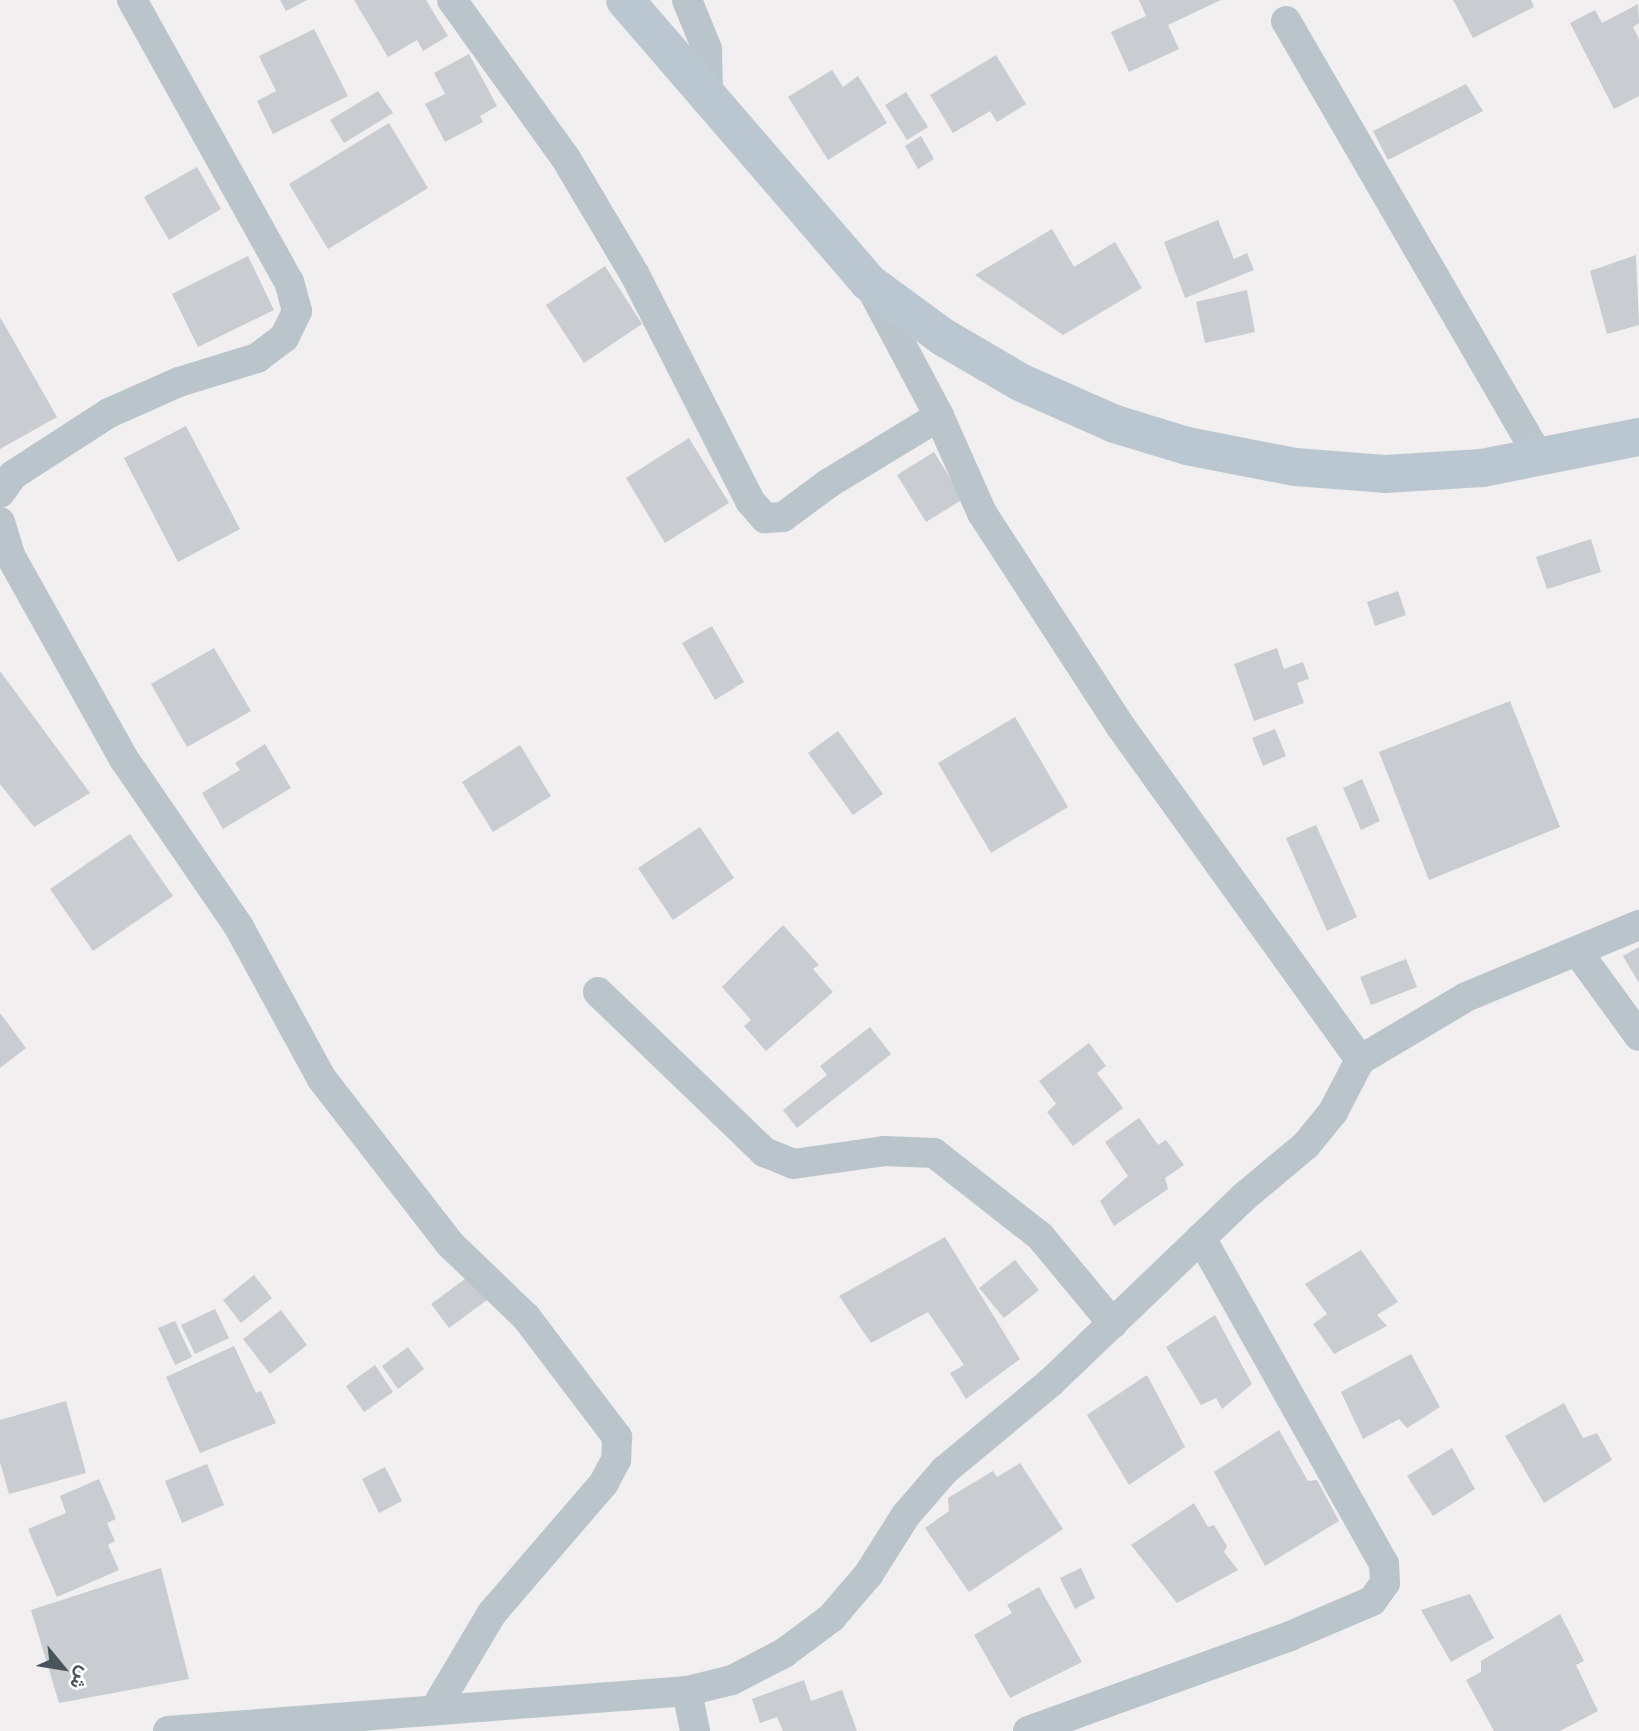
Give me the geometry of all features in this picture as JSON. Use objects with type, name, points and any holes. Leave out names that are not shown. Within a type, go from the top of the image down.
[{"type":"main road","points":[[625,0],[868,282],[943,337],[1020,382],[1115,425],[1187,446],[1295,467],[1385,474],[1482,468],[1639,437]]},
{"type":"street","points":[[0,493],[13,475],[109,413],[179,383],[257,358],[284,338],[297,311],[289,282],[132,0]]},
{"type":"street","points":[[452,0],[565,157],[635,275],[750,501],[765,518],[783,517],[829,482],[939,416]]},
{"type":"street","points":[[687,0],[707,49],[708,94]]},
{"type":"street","points":[[1286,21],[1539,457]]},
{"type":"street","points":[[868,282],[939,416],[982,513],[1121,727],[1360,1060]]},
{"type":"street","points":[[0,523],[11,557],[124,759],[239,927],[322,1079],[449,1243],[526,1317],[617,1437],[616,1460],[604,1483],[492,1613],[435,1709]]},
{"type":"street","points":[[168,1731],[687,1691],[743,1674],[784,1653],[831,1618],[867,1575],[906,1515],[945,1470],[1113,1324],[1201,1238],[1306,1145],[1333,1112],[1360,1060],[1465,997],[1639,925]]},
{"type":"street","points":[[1577,951],[1639,1036]]},
{"type":"street","points":[[598,992],[764,1152],[793,1164],[884,1151],[934,1153],[1040,1236],[1113,1324]]},
{"type":"street","points":[[1028,1731],[1290,1636],[1372,1601],[1385,1583],[1384,1564],[1201,1238]]},
{"type":"street","points":[[687,1691],[695,1731]]},
{"type":"building","points":[[280,0],[307,0],[286,11]]},
{"type":"building","points":[[354,0],[426,0],[448,36],[423,51],[417,40],[388,57]]},
{"type":"building","points":[[1139,0],[1221,0],[1168,25],[1179,49],[1129,72],[1111,32],[1146,16]]},
{"type":"building","points":[[1453,0],[1531,0],[1534,7],[1473,38]]},
{"type":"building","points":[[1638,4],[1639,23],[1633,27],[1639,39],[1639,96],[1614,109],[1570,23],[1595,10],[1602,23]]},
{"type":"building","points":[[314,29],[348,96],[273,134],[257,101],[276,91],[259,56]]},
{"type":"building","points":[[469,54],[497,106],[480,116],[483,122],[445,142],[425,104],[445,94],[434,73]]},
{"type":"building","points":[[996,55],[1026,104],[997,122],[990,111],[953,133],[930,95]]},
{"type":"building","points":[[832,70],[843,87],[858,76],[887,123],[828,160],[788,97]]},
{"type":"building","points":[[1466,84],[1483,111],[1388,160],[1373,131]]},
{"type":"building","points":[[378,91],[393,113],[344,143],[330,120]]},
{"type":"building","points":[[906,92],[928,127],[907,140],[885,105]]},
{"type":"building","points":[[389,123],[428,188],[328,249],[289,184]]},
{"type":"building","points":[[921,136],[934,159],[918,169],[905,146]]},
{"type":"building","points":[[197,167],[221,209],[169,240],[144,197]]},
{"type":"building","points":[[1218,220],[1234,259],[1247,253],[1254,270],[1185,298],[1164,242]]},
{"type":"building","points":[[1052,229],[1074,267],[1115,242],[1142,288],[1063,335],[975,275]]},
{"type":"building","points":[[1636,255],[1639,325],[1607,334],[1590,271]]},
{"type":"building","points":[[248,256],[274,310],[198,347],[172,294]]},
{"type":"building","points":[[605,266],[642,324],[584,363],[546,305]]},
{"type":"building","points":[[1247,290],[1255,332],[1205,343],[1196,302]]},
{"type":"building","points":[[0,317],[57,417],[0,449]]},
{"type":"building","points":[[186,426],[240,529],[178,562],[124,458]]},
{"type":"building","points":[[689,438],[729,503],[665,543],[626,478]]},
{"type":"building","points":[[934,452],[963,499],[926,522],[897,475]]},
{"type":"building","points":[[1591,539],[1601,572],[1547,589],[1536,557]]},
{"type":"building","points":[[1398,591],[1406,615],[1375,626],[1367,602]]},
{"type":"building","points":[[712,626],[744,682],[715,700],[682,643]]},
{"type":"building","points":[[214,648],[251,711],[187,747],[151,684]]},
{"type":"building","points":[[1277,648],[1284,669],[1303,662],[1309,679],[1297,683],[1304,703],[1254,721],[1234,664]]},
{"type":"building","points":[[0,671],[90,793],[34,827],[0,784]]},
{"type":"building","points":[[1510,701],[1560,827],[1429,880],[1379,752]]},
{"type":"building","points":[[1015,717],[1068,807],[991,853],[938,763]]},
{"type":"building","points":[[1275,729],[1286,756],[1263,766],[1252,738]]},
{"type":"building","points":[[838,731],[883,794],[853,815],[808,753]]},
{"type":"building","points":[[265,744],[291,788],[223,829],[202,793],[240,770],[235,763]]},
{"type":"building","points":[[520,745],[551,796],[493,832],[462,782]]},
{"type":"building","points":[[1362,779],[1380,821],[1361,830],[1343,788]]},
{"type":"building","points":[[1316,825],[1357,917],[1327,931],[1286,838]]},
{"type":"building","points":[[700,827],[734,878],[673,920],[638,868]]},
{"type":"building","points":[[130,834],[173,896],[93,951],[50,889]]},
{"type":"building","points":[[783,925],[819,965],[813,969],[833,992],[766,1051],[744,1026],[751,1020],[722,987]]},
{"type":"building","points":[[1639,947],[1639,983],[1623,956]]},
{"type":"building","points":[[1406,959],[1417,987],[1371,1005],[1360,977]]},
{"type":"building","points":[[0,1013],[26,1048],[0,1068]]},
{"type":"building","points":[[870,1027],[891,1054],[797,1128],[783,1110],[827,1075],[820,1066]]},
{"type":"building","points":[[1089,1043],[1106,1066],[1097,1073],[1123,1108],[1073,1146],[1047,1112],[1056,1104],[1039,1081]]},
{"type":"building","points":[[1139,1118],[1158,1145],[1166,1140],[1184,1165],[1165,1178],[1168,1189],[1114,1226],[1100,1201],[1128,1176],[1105,1142]]},
{"type":"building","points":[[945,1237],[1020,1359],[966,1399],[950,1373],[964,1365],[928,1312],[871,1343],[839,1296]]},
{"type":"building","points":[[1361,1250],[1398,1302],[1377,1315],[1387,1326],[1334,1354],[1313,1324],[1327,1314],[1305,1284]]},
{"type":"building","points":[[1015,1260],[1039,1290],[1004,1318],[979,1288]]},
{"type":"building","points":[[254,1275],[272,1298],[241,1323],[223,1300]]},
{"type":"building","points":[[469,1276],[487,1300],[449,1328],[431,1304]]},
{"type":"building","points":[[215,1309],[229,1338],[195,1354],[181,1325]]},
{"type":"building","points":[[281,1310],[307,1345],[270,1374],[243,1339]]},
{"type":"building","points":[[1215,1315],[1252,1384],[1222,1409],[1216,1398],[1201,1405],[1166,1347]]},
{"type":"building","points":[[175,1321],[192,1357],[175,1365],[158,1328]]},
{"type":"building","points":[[234,1346],[256,1393],[261,1391],[276,1423],[200,1453],[166,1377]]},
{"type":"building","points":[[408,1347],[424,1369],[398,1389],[382,1366]]},
{"type":"building","points":[[1411,1354],[1440,1407],[1407,1428],[1399,1419],[1363,1439],[1341,1392]]},
{"type":"building","points":[[375,1365],[393,1392],[364,1412],[346,1386]]},
{"type":"building","points":[[1147,1375],[1185,1447],[1129,1485],[1087,1415]]},
{"type":"building","points":[[66,1401],[86,1473],[9,1494],[0,1462],[0,1420]]},
{"type":"building","points":[[1564,1403],[1583,1438],[1597,1433],[1612,1460],[1544,1503],[1505,1436]]},
{"type":"building","points":[[1279,1430],[1308,1481],[1317,1480],[1339,1521],[1265,1566],[1214,1472]]},
{"type":"building","points":[[1452,1448],[1475,1489],[1433,1516],[1407,1476]]},
{"type":"building","points":[[1020,1463],[1063,1529],[969,1592],[925,1528],[949,1511],[948,1498],[993,1471],[997,1477]]},
{"type":"building","points":[[207,1464],[224,1505],[182,1523],[165,1481]]},
{"type":"building","points":[[385,1467],[402,1501],[379,1513],[362,1479]]},
{"type":"building","points":[[99,1479],[116,1519],[107,1523],[115,1541],[108,1545],[119,1570],[57,1597],[28,1529],[66,1513],[60,1496]]},
{"type":"building","points":[[1194,1503],[1208,1527],[1214,1525],[1227,1546],[1224,1552],[1238,1570],[1177,1603],[1131,1545]]},
{"type":"building","points":[[161,1568],[189,1679],[59,1703],[31,1610]]},
{"type":"building","points":[[1081,1568],[1095,1598],[1075,1609],[1060,1578]]},
{"type":"building","points":[[1039,1587],[1082,1662],[1010,1698],[974,1635],[1012,1613],[1007,1605]]},
{"type":"building","points":[[1470,1594],[1494,1638],[1451,1662],[1421,1610]]},
{"type":"building","points":[[1560,1614],[1584,1661],[1576,1665],[1598,1711],[1560,1731],[1494,1731],[1466,1680],[1481,1672],[1481,1661]]},
{"type":"building","points":[[804,1680],[811,1701],[842,1690],[857,1731],[783,1731],[777,1717],[760,1723],[752,1699]]}]
